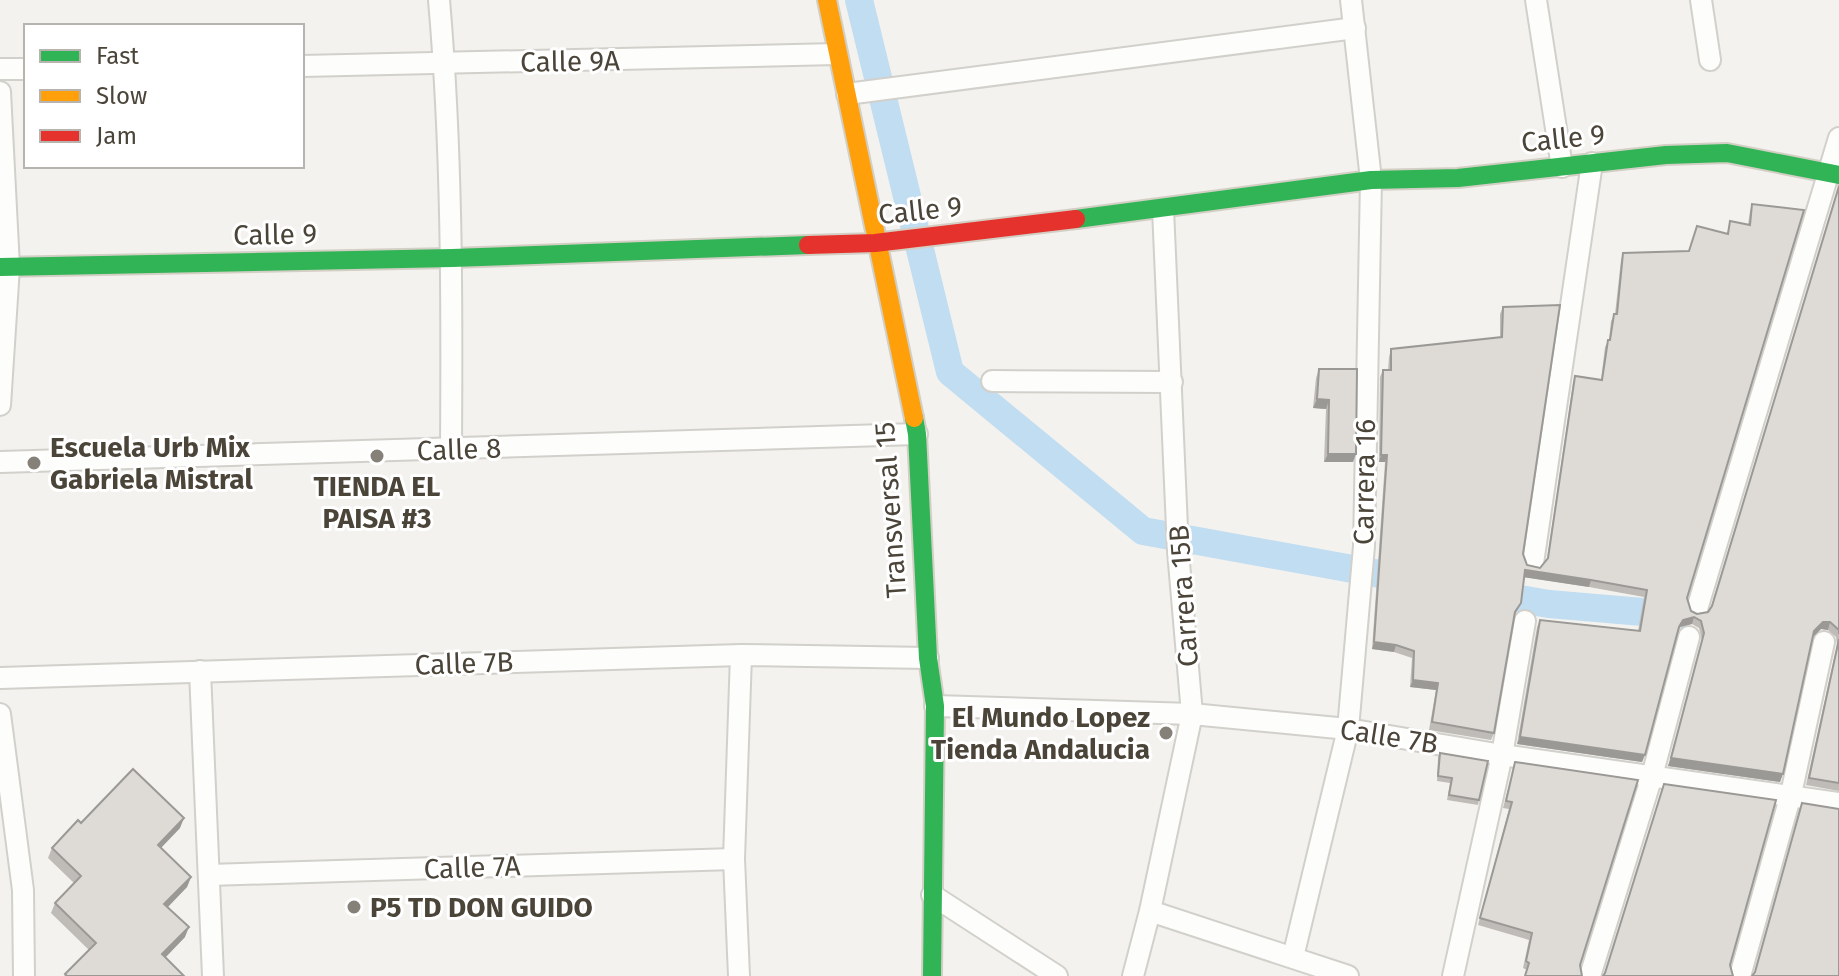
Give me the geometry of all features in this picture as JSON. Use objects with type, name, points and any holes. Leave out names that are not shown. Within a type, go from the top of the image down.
[{"type":"street","points":[[439,0],[445,64],[452,258],[451,449]]},
{"type":"street","name":"Transversal 15","points":[[827,0],[917,434],[928,658],[935,706],[932,976]]},
{"type":"street","name":"Carrera 16","points":[[1293,957],[1348,729],[1364,546],[1371,180],[1351,0]]},
{"type":"street","points":[[1536,0],[1562,167]]},
{"type":"street","points":[[1701,0],[1710,60]]},
{"type":"street","points":[[847,94],[1355,28]]},
{"type":"street","name":"Calle 9A","points":[[304,66],[837,54]]},
{"type":"street","points":[[0,69],[24,69]]},
{"type":"street","points":[[0,92],[5,267],[0,405]]},
{"type":"street","points":[[1697,609],[1835,174],[1839,138]]},
{"type":"street","name":"Calle 9","points":[[5,267],[452,258],[875,243],[1163,209],[1371,180],[1458,178],[1666,155],[1727,153],[1835,174]]},
{"type":"street","points":[[1533,563],[1592,163]]},
{"type":"street","name":"Carrera 15B","points":[[1133,976],[1192,714],[1178,551],[1163,209]]},
{"type":"street","points":[[992,381],[1172,382]]},
{"type":"street","name":"Calle 8","points":[[0,462],[917,434]]},
{"type":"street","points":[[1453,976],[1502,755],[1525,621]]},
{"type":"street","points":[[1590,976],[1652,776],[1689,637]]},
{"type":"street","points":[[1740,976],[1791,794],[1824,642]]},
{"type":"street","points":[[739,976],[734,859],[741,655]]},
{"type":"street","name":"Calle 7B","points":[[0,678],[741,655],[928,658]]},
{"type":"street","points":[[200,671],[213,976]]},
{"type":"street","name":"Calle 7B","points":[[935,706],[1192,714],[1348,729],[1502,755],[1839,803]]},
{"type":"street","points":[[0,714],[10,867],[23,890],[24,976]]},
{"type":"street","name":"Calle 7A","points":[[209,875],[734,859]]},
{"type":"street","points":[[932,895],[1057,976]]},
{"type":"street","points":[[1150,911],[1348,976]]},
{"type":"building","points":[[1839,186],[1839,630],[1830,622],[1823,622],[1814,631],[1783,774],[1671,758],[1704,633],[1701,621],[1694,617],[1683,620],[1679,627],[1645,755],[1520,737],[1540,620],[1640,631],[1647,590],[1525,570],[1494,733],[1432,722],[1438,683],[1413,680],[1414,651],[1374,642],[1387,455],[1381,455],[1383,370],[1391,370],[1391,349],[1502,337],[1503,307],[1560,305],[1523,554],[1527,565],[1540,568],[1548,558],[1575,376],[1602,380],[1608,340],[1614,314],[1617,314],[1623,253],[1689,251],[1697,226],[1728,234],[1730,221],[1750,225],[1752,204],[1804,210],[1687,598],[1691,611],[1697,614],[1708,612]]},
{"type":"building","points":[[1319,369],[1357,369],[1356,454],[1328,454],[1329,400],[1317,399]]},
{"type":"building","points":[[1839,639],[1839,783],[1809,778]]},
{"type":"building","points":[[1440,753],[1488,761],[1479,800],[1449,795],[1452,778],[1438,776]]},
{"type":"building","points":[[1515,762],[1638,780],[1580,965],[1582,976],[1525,976],[1532,933],[1480,918],[1512,802],[1506,801]]},
{"type":"building","points":[[133,769],[184,818],[158,845],[191,877],[164,904],[189,927],[162,954],[184,976],[67,976],[65,974],[96,943],[55,903],[81,876],[52,848]]},
{"type":"building","points":[[1664,784],[1776,800],[1730,965],[1733,976],[1603,976]]},
{"type":"building","points":[[1802,803],[1839,809],[1839,976],[1752,976],[1755,972]]},
{"type":"waterway","points":[[859,0],[950,372],[1143,531],[1413,580]]},
{"type":"waterway","points":[[1485,593],[1549,604],[1678,615]]},
{"type":"traffic: fast","points":[[1076,219],[1371,180],[1458,178],[1666,155],[1727,153],[1839,175]]},
{"type":"traffic: fast","points":[[0,267],[452,258],[808,245]]},
{"type":"traffic: fast","points":[[914,418],[928,658],[935,706],[932,976]]},
{"type":"traffic: slow","points":[[827,0],[914,418]]},
{"type":"traffic: jam","points":[[808,245],[875,243],[1076,219]]},
{"type":"place","name":"TIENDA EL PAISA #3","points":[[377,456]]},
{"type":"place","name":"Escuela Urb Mix Gabriela Mistral","points":[[34,463]]},
{"type":"place","name":"El Mundo Lopez Tienda Andalucia","points":[[1166,733]]},
{"type":"place","name":"P5 TD DON GUIDO","points":[[354,907]]}]
